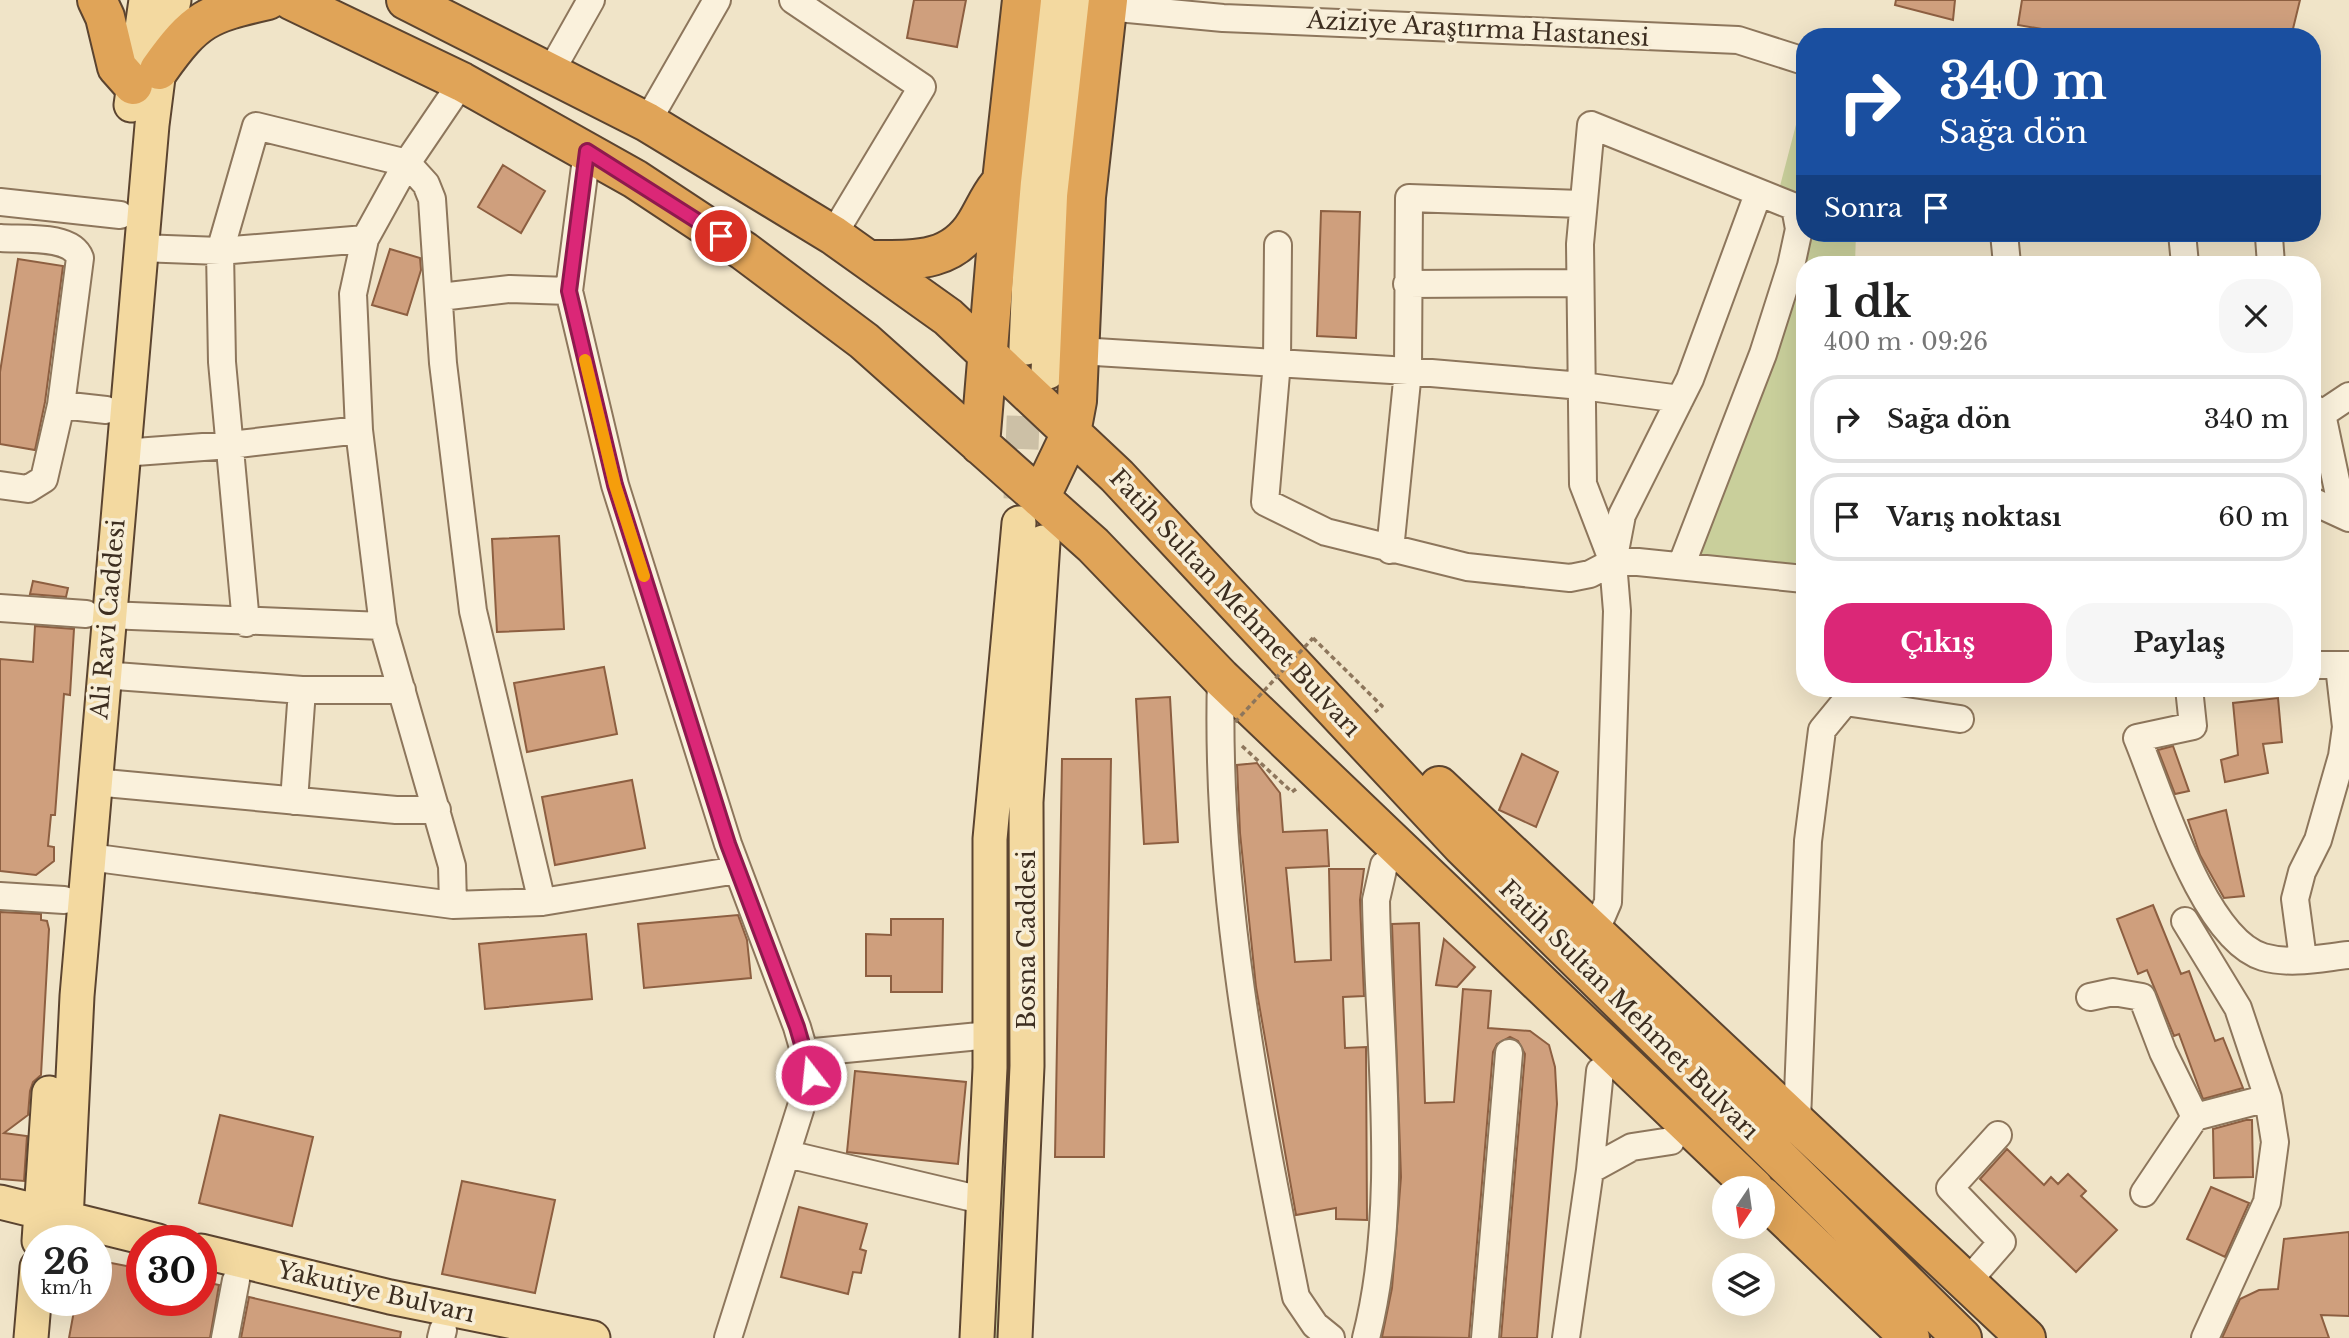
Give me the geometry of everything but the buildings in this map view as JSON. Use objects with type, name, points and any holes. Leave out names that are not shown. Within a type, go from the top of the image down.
[{"type":"highway","points":[[97,0],[105,17],[117,67],[146,77],[180,40],[204,19],[217,12],[268,0]]},
{"type":"highway","name":"Fatih Sultan Mehmet Bulvarı","points":[[291,0],[462,82],[587,151],[676,204],[806,296],[923,391],[980,445],[1034,521],[1093,545],[1226,703],[1741,1176]]},
{"type":"highway","name":"Fatih Sultan Mehmet Bulvarı","points":[[406,0],[551,71],[647,122],[833,235],[948,317],[1144,504],[1462,846],[1962,1338]]},
{"type":"highway","points":[[980,445],[1002,181],[1023,0]]},
{"type":"highway","points":[[1034,521],[1071,433],[1077,401],[1097,2]]},
{"type":"highway","points":[[871,260],[916,260],[951,250],[964,239],[987,199],[1002,181]]},
{"type":"highway","points":[[1313,685],[1370,716],[1461,808],[1596,930],[2026,1338]]},
{"type":"highway","points":[[1226,703],[1260,732],[1305,788],[1601,1071],[1712,1182]]},
{"type":"highway","points":[[1775,1208],[1910,1338]]},
{"type":"highway","points":[[1770,1239],[1873,1338]]},
{"type":"main road","name":"Ali Ravi Caddesi","points":[[61,1225],[64,900],[97,615],[122,453],[140,248],[146,0]]},
{"type":"main road","name":"Ali Ravi Caddesi","points":[[62,1225],[102,675],[97,615],[106,410],[120,215],[146,77],[174,0]]},
{"type":"main road","points":[[1026,348],[1034,179],[1055,0]]},
{"type":"main road","points":[[1048,372],[1059,152],[1097,2]]},
{"type":"main road","points":[[977,1338],[986,1201],[990,1035],[990,839],[1034,521]]},
{"type":"main road","name":"Bosna Caddesi","points":[[1016,1338],[1027,1066],[1027,802],[1034,521]]},
{"type":"main road","points":[[0,1202],[44,1225]]},
{"type":"main road","points":[[0,1222],[21,1226]]},
{"type":"main road","name":"Yakutiye Bulvarı","points":[[217,1255],[390,1297],[593,1338]]},
{"type":"main road","name":"Yakutiye Bulvarı","points":[[217,1275],[442,1334],[477,1338]]},
{"type":"main road","points":[[31,1338],[33,1316]]},
{"type":"main road","points":[[52,1338],[55,1316]]},
{"type":"street","points":[[551,71],[591,0]]},
{"type":"street","points":[[647,122],[718,0]]},
{"type":"street","points":[[793,0],[922,87],[833,235]]},
{"type":"street","name":"Aziziye Araştırma Hastanesi","points":[[1097,2],[1223,18],[1738,40],[1796,58]]},
{"type":"street","points":[[453,905],[452,866],[383,625],[359,430],[353,294],[365,239],[407,163],[462,82]]},
{"type":"street","points":[[1613,562],[1587,502],[1583,484],[1581,204],[1591,125],[1795,207],[1796,212]]},
{"type":"street","points":[[246,623],[222,362],[220,251],[256,126],[407,163],[426,184],[432,199],[444,376],[473,611],[542,902]]},
{"type":"street","points":[[587,151],[569,291],[615,485],[737,870],[811,1075],[728,1338]]},
{"type":"street","points":[[1596,930],[1608,902],[1617,611],[1613,562],[1622,515],[1680,399],[1758,194]]},
{"type":"street","points":[[1390,550],[1408,371],[1409,198],[1581,204]]},
{"type":"street","points":[[0,202],[120,215]]},
{"type":"street","points":[[0,238],[66,244],[79,254],[61,405],[44,479],[28,489],[0,485]]},
{"type":"street","points":[[140,248],[220,251],[365,239]]},
{"type":"street","points":[[1681,566],[1763,354],[1796,239]]},
{"type":"street","points":[[1278,245],[1277,362],[1265,502],[1326,532],[1466,567],[1552,578],[1590,573],[1613,562],[1796,578]]},
{"type":"street","points":[[1407,284],[1580,283]]},
{"type":"street","points":[[440,297],[510,289],[569,291]]},
{"type":"street","points":[[1079,351],[1408,371],[1582,386],[1680,399]]},
{"type":"street","points":[[2321,412],[2349,396]]},
{"type":"street","points":[[61,405],[106,410]]},
{"type":"street","points":[[122,453],[230,445],[359,430]]},
{"type":"street","points":[[2321,435],[2346,516]]},
{"type":"street","points":[[2321,505],[2346,516]]},
{"type":"street","points":[[0,608],[246,623],[383,625]]},
{"type":"street","points":[[2303,959],[2295,900],[2302,872],[2318,840],[2348,727],[2344,666],[2321,665]]},
{"type":"street","points":[[102,675],[302,690],[402,690]]},
{"type":"street","points":[[294,801],[302,690]]},
{"type":"street","points":[[2190,697],[2193,726],[2137,738],[2204,901],[2228,932],[2260,956],[2287,961],[2349,955]]},
{"type":"street","points":[[1797,1120],[1808,841],[1822,730],[1845,702],[1960,719]]},
{"type":"street","points":[[1226,703],[1226,876],[1246,1027],[1296,1297],[1315,1325],[1331,1338]]},
{"type":"street","points":[[94,782],[294,801],[437,810]]},
{"type":"street","points":[[89,857],[453,905],[542,902],[737,870]]},
{"type":"street","points":[[1366,1338],[1380,1257],[1385,1191],[1376,907],[1377,886],[1384,865]]},
{"type":"street","points":[[0,897],[64,900]]},
{"type":"street","points":[[2185,921],[2238,1008],[2268,1098],[2275,1142],[2267,1202],[2205,1338]]},
{"type":"street","points":[[2090,997],[2113,992],[2141,997],[2163,1052],[2195,1117]]},
{"type":"street","points":[[804,1053],[990,1035]]},
{"type":"street","points":[[1485,1338],[1509,1053]]},
{"type":"street","points":[[1566,1338],[1601,1071]]},
{"type":"street","points":[[2144,1193],[2195,1117],[2268,1098]]},
{"type":"street","points":[[1968,1281],[2002,1242],[1950,1188],[1998,1135]]},
{"type":"street","points":[[1590,1170],[1632,1147],[1671,1141]]},
{"type":"street","points":[[787,1154],[986,1201]]},
{"type":"street","points":[[225,1338],[236,1280]]},
{"type":"path","points":[[1305,788],[1292,792],[1226,703],[1313,638],[1382,706]]},
{"type":"green space","points":[[1796,125],[1796,193],[1780,186]]},
{"type":"green space","points":[[1807,242],[1856,242],[1855,256],[1803,256]]},
{"type":"green space","points":[[1796,280],[1796,562],[1778,566],[1750,565],[1695,552],[1772,367]]},
{"type":"green space","points":[[1030,552],[1012,1067],[1007,1338],[988,1338],[1000,1219],[1007,1069],[1005,844]]},
{"type":"tunnel","points":[[1020,499],[1025,371]]},
{"type":"slow traffic","points":[[585,360],[615,485],[644,576]]},
{"type":"route","points":[[721,236],[676,204],[587,151],[569,291],[615,485],[728,844],[797,1027],[811,1075]]}]
